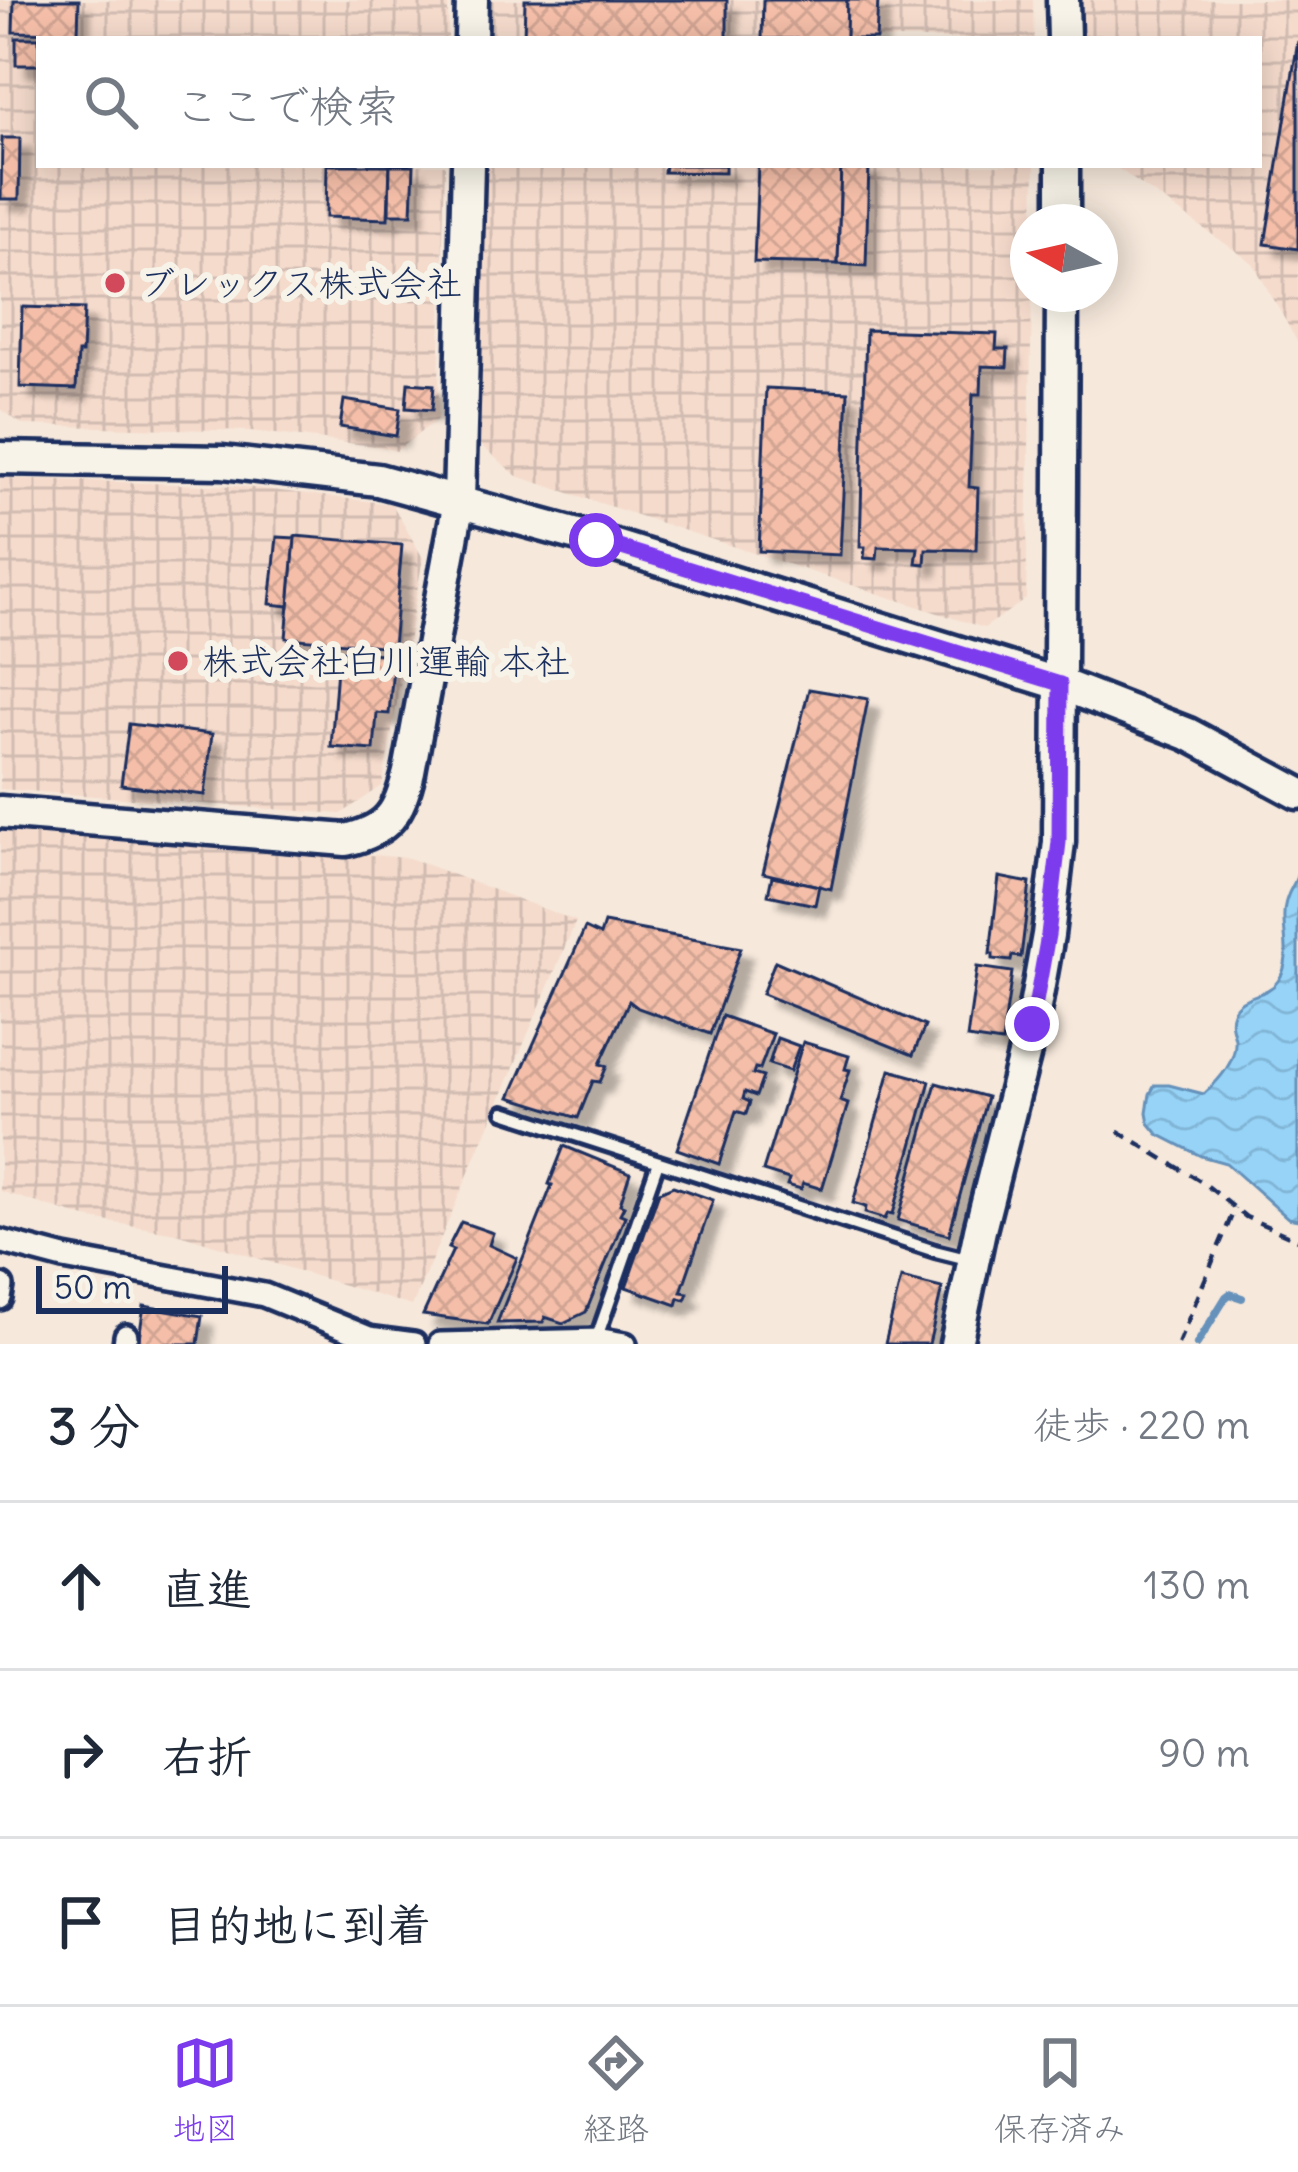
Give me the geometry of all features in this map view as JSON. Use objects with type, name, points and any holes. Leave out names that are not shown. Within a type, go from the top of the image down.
[{"type":"street","points":[[471,36],[472,0]]},
{"type":"street","points":[[1064,0],[1064,36]]},
{"type":"street","points":[[0,812],[346,840],[369,835],[388,823],[409,772],[459,501],[468,168]]},
{"type":"street","points":[[1063,168],[1063,204]]},
{"type":"street","points":[[956,1344],[1032,1024],[1059,842],[1062,312]]},
{"type":"street","points":[[0,458],[223,462],[378,480],[596,540],[1060,684],[1189,734],[1298,793]]},
{"type":"street","points":[[0,1241],[64,1258],[263,1295],[369,1338],[414,1344]]},
{"type":"street","points":[[440,1344],[625,1344]]},
{"type":"lane","points":[[504,1112],[974,1261]]},
{"type":"lane","points":[[600,1341],[658,1162]]},
{"type":"path","points":[[1118,1131],[1205,1184],[1246,1217],[1298,1240]]},
{"type":"path","points":[[1178,1344],[1235,1208]]},
{"type":"shaded area","points":[[0,0],[448,0],[448,36],[36,36],[36,168],[445,168],[438,419],[396,451],[251,431],[23,425],[0,409]]},
{"type":"shaded area","points":[[487,0],[1033,0],[1034,36],[486,36]]},
{"type":"shaded area","points":[[1078,0],[1298,0],[1298,343],[1253,263],[1117,168],[1262,168],[1262,36],[1079,36]]},
{"type":"shaded area","points":[[483,168],[1035,168],[1034,204],[1010,204],[1010,312],[1032,312],[1026,599],[984,628],[517,476],[477,442]]},
{"type":"shaded area","points":[[0,478],[236,486],[392,504],[423,558],[382,786],[341,814],[0,789]]},
{"type":"shaded area","points":[[0,826],[409,858],[576,921],[412,1306],[176,1233],[86,1218],[0,1191]]},
{"type":"water","points":[[1298,872],[1298,1220],[1288,1218],[1226,1163],[1158,1134],[1147,1112],[1155,1085],[1204,1094],[1226,1070],[1235,1047],[1233,1012],[1273,986],[1283,971],[1284,908]]},
{"type":"building","points":[[14,0],[79,0],[78,33],[13,32]]},
{"type":"building","points":[[525,0],[727,0],[727,36],[524,36]]},
{"type":"building","points":[[763,0],[847,0],[846,36],[762,36]]},
{"type":"building","points":[[847,0],[878,0],[876,36],[846,36]]},
{"type":"building","points":[[16,38],[36,38],[36,65],[16,65]]},
{"type":"building","points":[[1298,41],[1298,249],[1265,244]]},
{"type":"building","points":[[2,138],[20,138],[19,199],[1,199]]},
{"type":"building","points":[[327,168],[390,168],[388,219],[326,217]]},
{"type":"building","points":[[390,168],[414,168],[412,214],[389,214]]},
{"type":"building","points":[[665,168],[725,168],[725,173],[664,172]]},
{"type":"building","points":[[758,168],[841,168],[838,264],[754,262]]},
{"type":"building","points":[[841,168],[869,168],[866,266],[838,264]]},
{"type":"building","points":[[22,307],[84,309],[76,389],[20,387]]},
{"type":"building","points":[[866,330],[997,334],[996,349],[1008,349],[1007,367],[982,366],[981,394],[973,394],[969,487],[978,488],[976,550],[926,549],[925,564],[916,563],[918,548],[878,547],[877,559],[864,558],[865,547],[860,547]]},
{"type":"building","points":[[408,383],[434,385],[432,410],[406,408]]},
{"type":"building","points":[[766,388],[848,392],[840,555],[759,551]]},
{"type":"building","points":[[344,400],[400,409],[396,436],[340,427]]},
{"type":"building","points":[[295,536],[402,545],[393,647],[286,638]]},
{"type":"building","points":[[277,537],[295,538],[289,606],[270,604]]},
{"type":"building","points":[[343,651],[394,655],[389,714],[377,713],[374,750],[331,747],[337,668],[342,669]]},
{"type":"building","points":[[809,689],[868,699],[831,889],[763,873]]},
{"type":"building","points":[[129,724],[212,734],[205,795],[121,785]]},
{"type":"building","points":[[772,876],[819,886],[815,905],[768,895]]},
{"type":"building","points":[[999,877],[1030,883],[1021,957],[1012,956],[1011,961],[993,959],[990,954]]},
{"type":"building","points":[[604,923],[741,948],[710,1034],[629,1001],[600,1064],[607,1066],[600,1082],[593,1081],[578,1118],[510,1097],[585,928],[600,935]]},
{"type":"building","points":[[775,961],[925,1026],[913,1055],[762,994]]},
{"type":"building","points":[[977,967],[1012,972],[1002,1043],[967,1038]]},
{"type":"building","points":[[722,1016],[773,1034],[760,1069],[755,1068],[753,1074],[763,1077],[756,1096],[745,1092],[743,1099],[750,1102],[746,1114],[736,1111],[719,1164],[677,1149]]},
{"type":"building","points":[[777,1038],[799,1046],[790,1071],[769,1064]]},
{"type":"building","points":[[803,1042],[849,1056],[845,1069],[850,1070],[840,1101],[848,1104],[822,1189],[803,1183],[801,1189],[787,1185],[789,1179],[763,1171]]},
{"type":"building","points":[[890,1070],[930,1081],[893,1214],[885,1219],[853,1203]]},
{"type":"building","points":[[936,1083],[987,1097],[949,1235],[898,1220]]},
{"type":"building","points":[[564,1146],[630,1173],[620,1204],[624,1206],[620,1214],[625,1216],[586,1312],[563,1323],[545,1317],[543,1322],[497,1323],[552,1185]]},
{"type":"building","points":[[673,1186],[713,1200],[681,1292],[688,1293],[677,1305],[626,1287],[659,1192]]},
{"type":"building","points":[[461,1222],[493,1233],[489,1245],[517,1258],[488,1324],[423,1315]]},
{"type":"building","points":[[901,1278],[942,1288],[929,1344],[885,1344]]},
{"type":"building","points":[[144,1306],[202,1316],[198,1344],[138,1344]]},
{"type":"waterway","points":[[1197,1344],[1226,1297],[1242,1298]]},
{"type":"place","name":"ブレックス株式会社","points":[[115,283]]},
{"type":"place","name":"株式会社白川運輸 本社","points":[[178,661]]},
{"type":"route","points":[[596,540],[1060,684],[1059,842],[1032,1024]]}]
